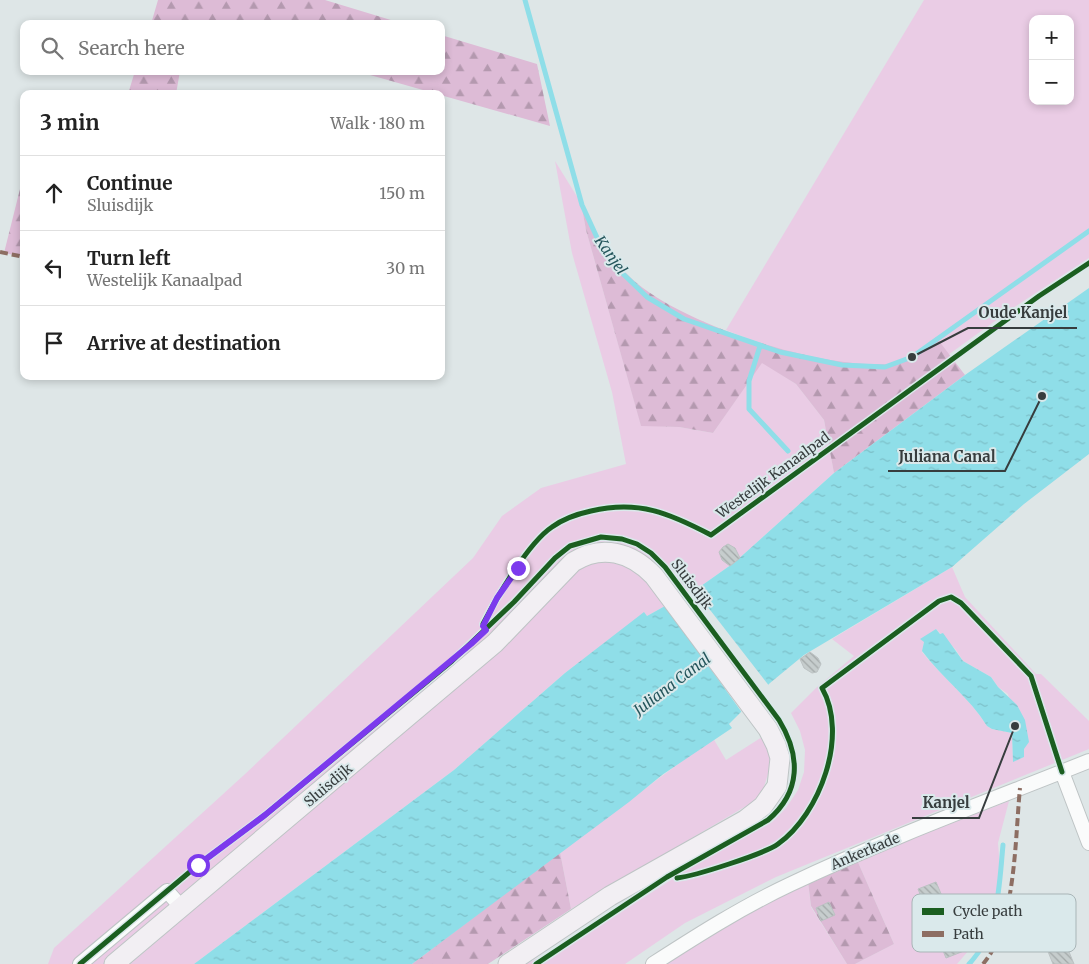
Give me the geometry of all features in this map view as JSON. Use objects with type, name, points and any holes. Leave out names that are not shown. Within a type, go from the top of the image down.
[{"type":"street","name":"Sluisdijk","points":[[114,964],[495,643],[573,562],[592,554],[613,552],[634,559],[654,576],[768,729],[780,758],[780,773],[777,786],[756,814],[610,896],[508,964]]},
{"type":"street","name":"Ankerkade","points":[[653,964],[725,918],[789,884],[847,858],[1089,761]]},
{"type":"street","points":[[1062,772],[1089,843]]},
{"type":"street","points":[[80,964],[167,891],[182,908]]},
{"type":"shaded area","points":[[924,0],[1089,0],[1089,258],[1016,306],[948,355],[936,337],[913,355],[898,363],[860,365],[811,357],[726,330]]},
{"type":"shaded area","points":[[555,161],[581,203],[586,230],[641,425],[679,427],[713,433],[762,362],[796,384],[824,420],[834,473],[735,562],[701,586],[647,616],[644,613],[565,673],[454,770],[194,964],[130,964],[162,937],[110,964],[48,964],[54,948],[244,775],[473,558],[502,516],[541,488],[626,464],[612,392],[572,253]]},
{"type":"shaded area","points":[[952,567],[965,597],[1036,674],[1041,674],[1089,721],[1089,749],[776,877],[685,923],[625,964],[526,964],[593,930],[696,864],[772,822],[786,808],[798,790],[804,772],[805,750],[800,731],[791,713],[816,688],[854,656],[832,639]],"holes":[[[936,629],[956,650],[963,661],[991,677],[998,687],[1008,694],[1024,757],[1013,761],[1012,733],[992,729],[987,726],[972,706],[922,652],[924,642]]]},
{"type":"shaded area","points":[[762,737],[772,761],[763,790],[753,802],[571,909],[560,852],[713,738],[726,760]]},
{"type":"shaded area","points":[[1009,801],[998,843],[1001,880],[998,894],[912,894],[912,952],[967,952],[957,964],[855,964],[894,944],[857,860]]},
{"type":"shaded area","points":[[808,882],[811,907],[847,964],[657,964],[684,945]]},
{"type":"green space","points":[[158,0],[325,0],[391,20],[152,20]]},
{"type":"green space","points":[[445,36],[537,64],[550,126],[445,96],[445,90],[423,90],[370,75],[445,75]]},
{"type":"green space","points":[[134,75],[179,75],[177,90],[129,90]]},
{"type":"green space","points":[[20,189],[20,256],[4,253]]},
{"type":"green space","points":[[581,203],[590,225],[601,244],[615,261],[631,278],[653,295],[680,311],[712,325],[782,349],[848,362],[898,363],[918,352],[936,337],[965,375],[834,473],[824,420],[796,384],[762,363],[713,433],[679,427],[641,426],[586,230]]},
{"type":"green space","points":[[560,852],[571,909],[488,964],[412,964]]},
{"type":"green space","points":[[857,860],[894,944],[855,964],[847,964],[811,906],[808,882]]},
{"type":"water","points":[[1089,288],[1089,454],[1024,504],[952,567],[804,655],[770,683],[729,724],[732,728],[662,775],[629,802],[412,964],[194,964],[454,770],[565,673],[644,612],[647,616],[701,586],[735,562],[834,473],[965,375]]},
{"type":"water","points":[[936,629],[940,634],[943,633],[963,661],[991,677],[998,687],[1017,705],[1025,720],[1029,742],[1024,749],[1024,757],[1013,762],[1012,733],[992,729],[987,726],[972,706],[922,651],[924,642],[920,639]]},
{"type":"pier","points":[[693,588],[770,687],[743,714],[664,604]]},
{"type":"building","points":[[728,544],[735,548],[740,558],[730,566],[722,560],[719,552]]},
{"type":"building","points":[[810,652],[818,658],[821,664],[817,672],[812,673],[804,668],[800,659]]},
{"type":"building","points":[[936,882],[941,894],[920,894],[918,889]]},
{"type":"building","points":[[829,902],[835,915],[821,921],[816,908]]},
{"type":"building","points":[[944,952],[961,952],[946,958]]},
{"type":"building","points":[[1048,952],[1069,952],[1074,964],[1053,964]]},
{"type":"waterway","name":"Kanjel","points":[[525,0],[582,205],[600,244],[617,268],[647,297],[684,319],[780,352],[842,365],[885,367],[912,357],[1089,231]]},
{"type":"waterway","name":"Kanjel","points":[[760,346],[749,381],[749,409],[788,451]]},
{"type":"waterway","name":"Kanjel","points":[[998,894],[1003,845]]},
{"type":"waterway","name":"Kanjel","points":[[969,964],[979,952]]},
{"type":"marked path","points":[[0,252],[20,256]]},
{"type":"marked path","points":[[1010,894],[1015,856],[1020,788]]},
{"type":"marked path","points":[[983,964],[991,952]]},
{"type":"cycle path","name":"Westelijk Kanaalpad","points":[[486,630],[483,624],[514,571],[533,545],[556,524],[570,517],[591,511],[608,508],[639,508],[681,520],[711,535],[1039,296],[1089,263]]},
{"type":"cycle path","points":[[80,964],[198,865],[265,815],[452,661],[514,602],[555,558],[570,546],[601,537],[622,539],[637,544],[651,553],[665,567],[779,720],[786,733],[794,760],[792,786],[787,798],[768,820],[667,877],[536,964]]},
{"type":"cycle path","points":[[677,878],[745,859],[778,844],[793,831],[806,814],[817,794],[826,772],[831,750],[832,728],[830,707],[822,688],[939,601],[951,597],[961,603],[1031,676],[1062,772]]},
{"type":"place","name":"Oude Kanjel","points":[[912,357]]},
{"type":"place","name":"Juliana Canal","points":[[1042,396]]},
{"type":"place","name":"Kanjel","points":[[1015,726]]},
{"type":"route","points":[[198,865],[265,815],[471,644],[486,630],[483,626],[491,608],[518,568]]}]
